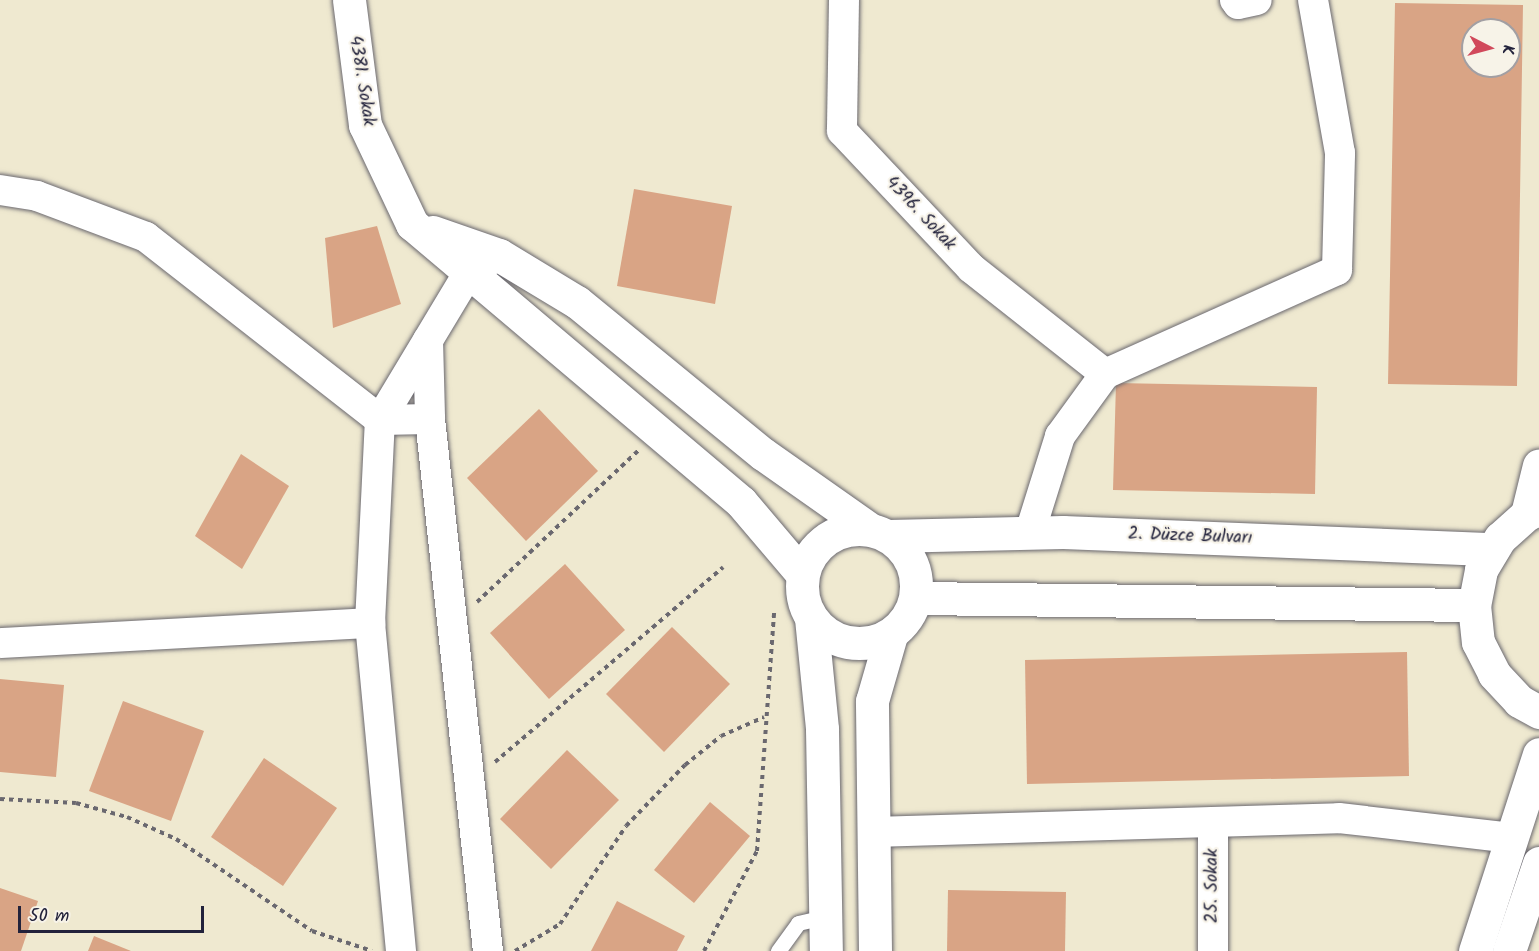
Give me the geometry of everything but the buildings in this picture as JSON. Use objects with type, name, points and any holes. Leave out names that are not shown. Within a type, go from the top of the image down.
[{"type":"main road","name":"4381. Sokak","points":[[349,0],[365,125],[412,224]]},
{"type":"main road","points":[[412,224],[500,255],[578,302],[763,454],[879,533],[912,563],[917,580],[911,613],[891,635],[874,642],[847,642],[823,632],[811,618]]},
{"type":"main road","points":[[412,224],[741,502],[802,574]]},
{"type":"main road","points":[[1539,465],[1533,511],[1500,538],[1493,549],[1481,570],[1474,605],[1478,642],[1494,675],[1519,701],[1539,712]]},
{"type":"main road","points":[[826,951],[822,729],[811,618],[801,590],[802,574],[820,543],[844,531],[879,533]]},
{"type":"main road","name":"2. Düzce Bulvarı","points":[[879,533],[1030,532],[1493,549]]},
{"type":"main road","points":[[915,598],[1474,605]]},
{"type":"main road","points":[[875,951],[872,701],[891,635]]},
{"type":"main road","points":[[1475,951],[1539,754]]},
{"type":"main road","points":[[1509,951],[1539,863]]},
{"type":"street","name":"4396. Sokak","points":[[844,0],[842,131],[971,268],[1105,374]]},
{"type":"street","points":[[1235,0],[1238,4],[1257,0]]},
{"type":"street","points":[[1030,532],[1060,436],[1105,374],[1337,270],[1340,153],[1313,0]]},
{"type":"street","points":[[0,190],[38,196],[146,237],[380,420],[430,419]]},
{"type":"street","points":[[401,951],[370,623],[380,420],[469,272],[500,255]]},
{"type":"street","points":[[428,340],[430,419],[488,951]]},
{"type":"street","points":[[0,643],[370,623]]},
{"type":"street","points":[[873,831],[1339,818],[1512,838]]},
{"type":"street","name":"25. Sokak","points":[[1213,822],[1214,951]]},
{"type":"lane","points":[[778,951],[783,940],[798,923],[825,916]]},
{"type":"path","points":[[452,618],[464,614],[656,430]]},
{"type":"path","points":[[469,776],[482,773],[723,567]]},
{"type":"path","points":[[704,951],[758,851],[765,717],[774,612]]},
{"type":"path","points":[[514,951],[560,924],[626,826],[685,765],[721,736],[765,717]]},
{"type":"path","points":[[0,799],[76,803],[127,817],[176,839],[312,931],[372,951]]}]
